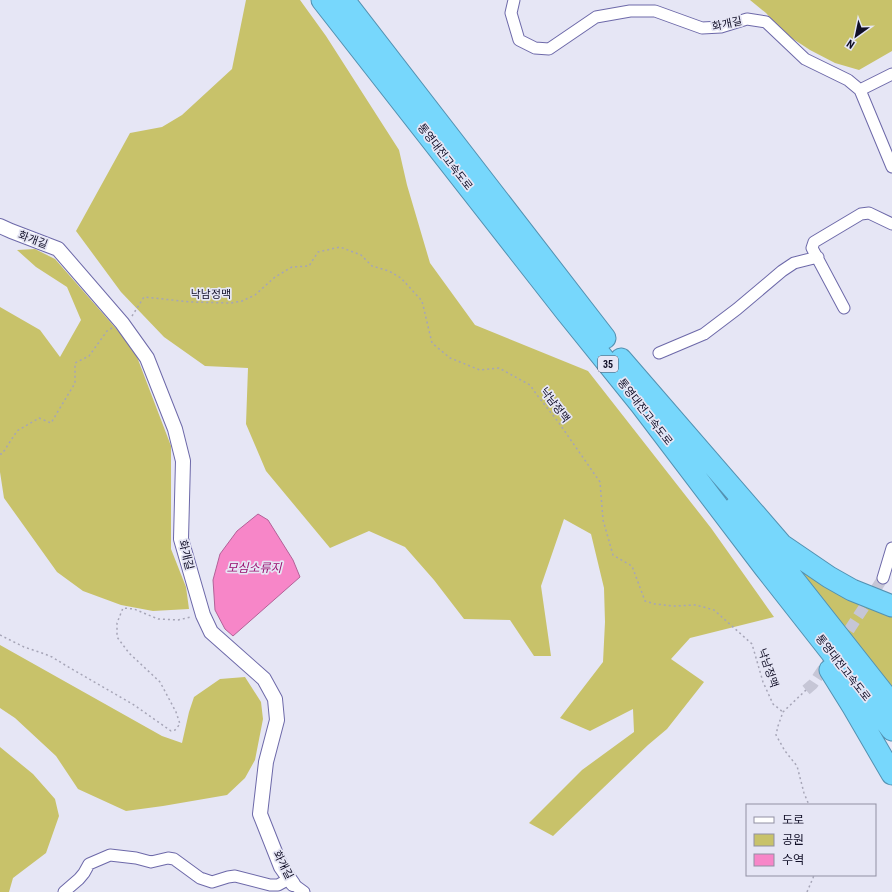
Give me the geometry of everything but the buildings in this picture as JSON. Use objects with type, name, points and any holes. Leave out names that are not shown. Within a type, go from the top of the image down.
[{"type":"highway","name":"통영대전고속도로","points":[[322,0],[561,306],[641,405],[764,567],[892,730]]},
{"type":"highway","name":"통영대전고속도로","points":[[344,0],[621,359],[892,704]]},
{"type":"highway","points":[[621,359],[782,545],[829,577],[852,590],[892,606]]},
{"type":"highway","points":[[764,567],[853,707],[892,774]]},
{"type":"street","name":"화개길","points":[[514,0],[511,13],[519,40],[535,48],[549,48],[596,17],[630,11],[655,12],[702,28],[721,27],[747,19],[766,22],[805,59],[848,80],[860,90]]},
{"type":"street","points":[[892,74],[860,90],[892,167]]},
{"type":"street","points":[[844,308],[812,248],[814,242],[861,214],[869,213],[892,224]]},
{"type":"street","name":"화개길","points":[[0,226],[58,249],[122,323],[147,358],[175,429],[183,461],[181,539],[203,615],[211,632],[264,679],[275,699],[277,720],[266,762],[260,814],[281,867],[295,885]]},
{"type":"street","points":[[659,353],[704,334],[794,263],[818,257]]},
{"type":"street","points":[[883,578],[892,548]]},
{"type":"street","points":[[64,892],[79,879],[89,864],[110,855],[136,858],[151,862],[168,858],[174,860],[200,878],[212,882],[235,876],[270,885],[295,885]]},
{"type":"path","name":"낙남정맥","points":[[0,454],[2,454],[17,431],[39,418],[51,423],[76,383],[75,363],[89,356],[107,331],[122,323],[132,315],[144,297],[191,302],[231,303],[242,301],[255,295],[276,277],[292,267],[310,266],[318,252],[340,247],[360,256],[372,266],[389,271],[401,278],[422,301],[432,343],[450,358],[480,370],[499,368],[530,385],[600,482],[603,520],[613,555],[632,566],[645,601],[674,606],[696,605],[714,610],[752,644],[763,682],[773,704],[783,712]]},
{"type":"path","points":[[0,635],[24,647],[52,657],[134,705],[171,731],[175,730],[180,724],[176,712],[160,682],[129,653],[117,637],[117,623],[123,608],[134,609],[158,619],[178,620],[203,615]]},
{"type":"path","points":[[806,690],[783,712],[776,735],[797,766],[809,804]]},
{"type":"path","points":[[806,892],[814,876]]},
{"type":"green space","points":[[246,0],[300,0],[326,36],[399,150],[407,185],[430,263],[475,325],[588,371],[711,528],[774,617],[690,638],[671,659],[704,682],[667,729],[648,745],[553,836],[529,823],[582,770],[634,732],[633,709],[590,731],[560,718],[603,662],[605,622],[604,588],[591,534],[564,519],[541,586],[551,656],[534,656],[510,620],[464,619],[434,580],[405,547],[369,531],[330,548],[266,471],[246,424],[248,368],[205,366],[164,337],[121,292],[76,231],[130,133],[162,127],[182,115],[232,69]]},
{"type":"green space","points":[[750,0],[892,0],[892,51],[859,70],[835,63],[810,50],[784,33],[766,13]]},
{"type":"green space","points":[[35,249],[55,259],[134,349],[171,446],[171,549],[186,587],[189,609],[153,611],[121,605],[83,591],[57,572],[4,498],[0,472],[0,307],[40,330],[60,357],[81,320],[67,287],[36,267],[17,250]]},
{"type":"green space","points":[[800,568],[892,614],[892,687],[802,575]]},
{"type":"green space","points":[[0,645],[162,736],[182,743],[194,697],[220,679],[245,677],[261,702],[263,719],[255,760],[245,778],[227,795],[126,811],[78,789],[56,756],[15,718],[0,708]]},
{"type":"green space","points":[[0,747],[33,774],[55,799],[59,816],[46,853],[13,878],[9,892],[0,892]]},
{"type":"water","name":"모심소류지","points":[[258,514],[268,520],[293,560],[300,577],[233,636],[225,629],[215,610],[213,580],[220,554],[237,531]]},
{"type":"tunnel","points":[[840,644],[883,578]]},
{"type":"tunnel","points":[[806,690],[813,684],[829,660]]}]
